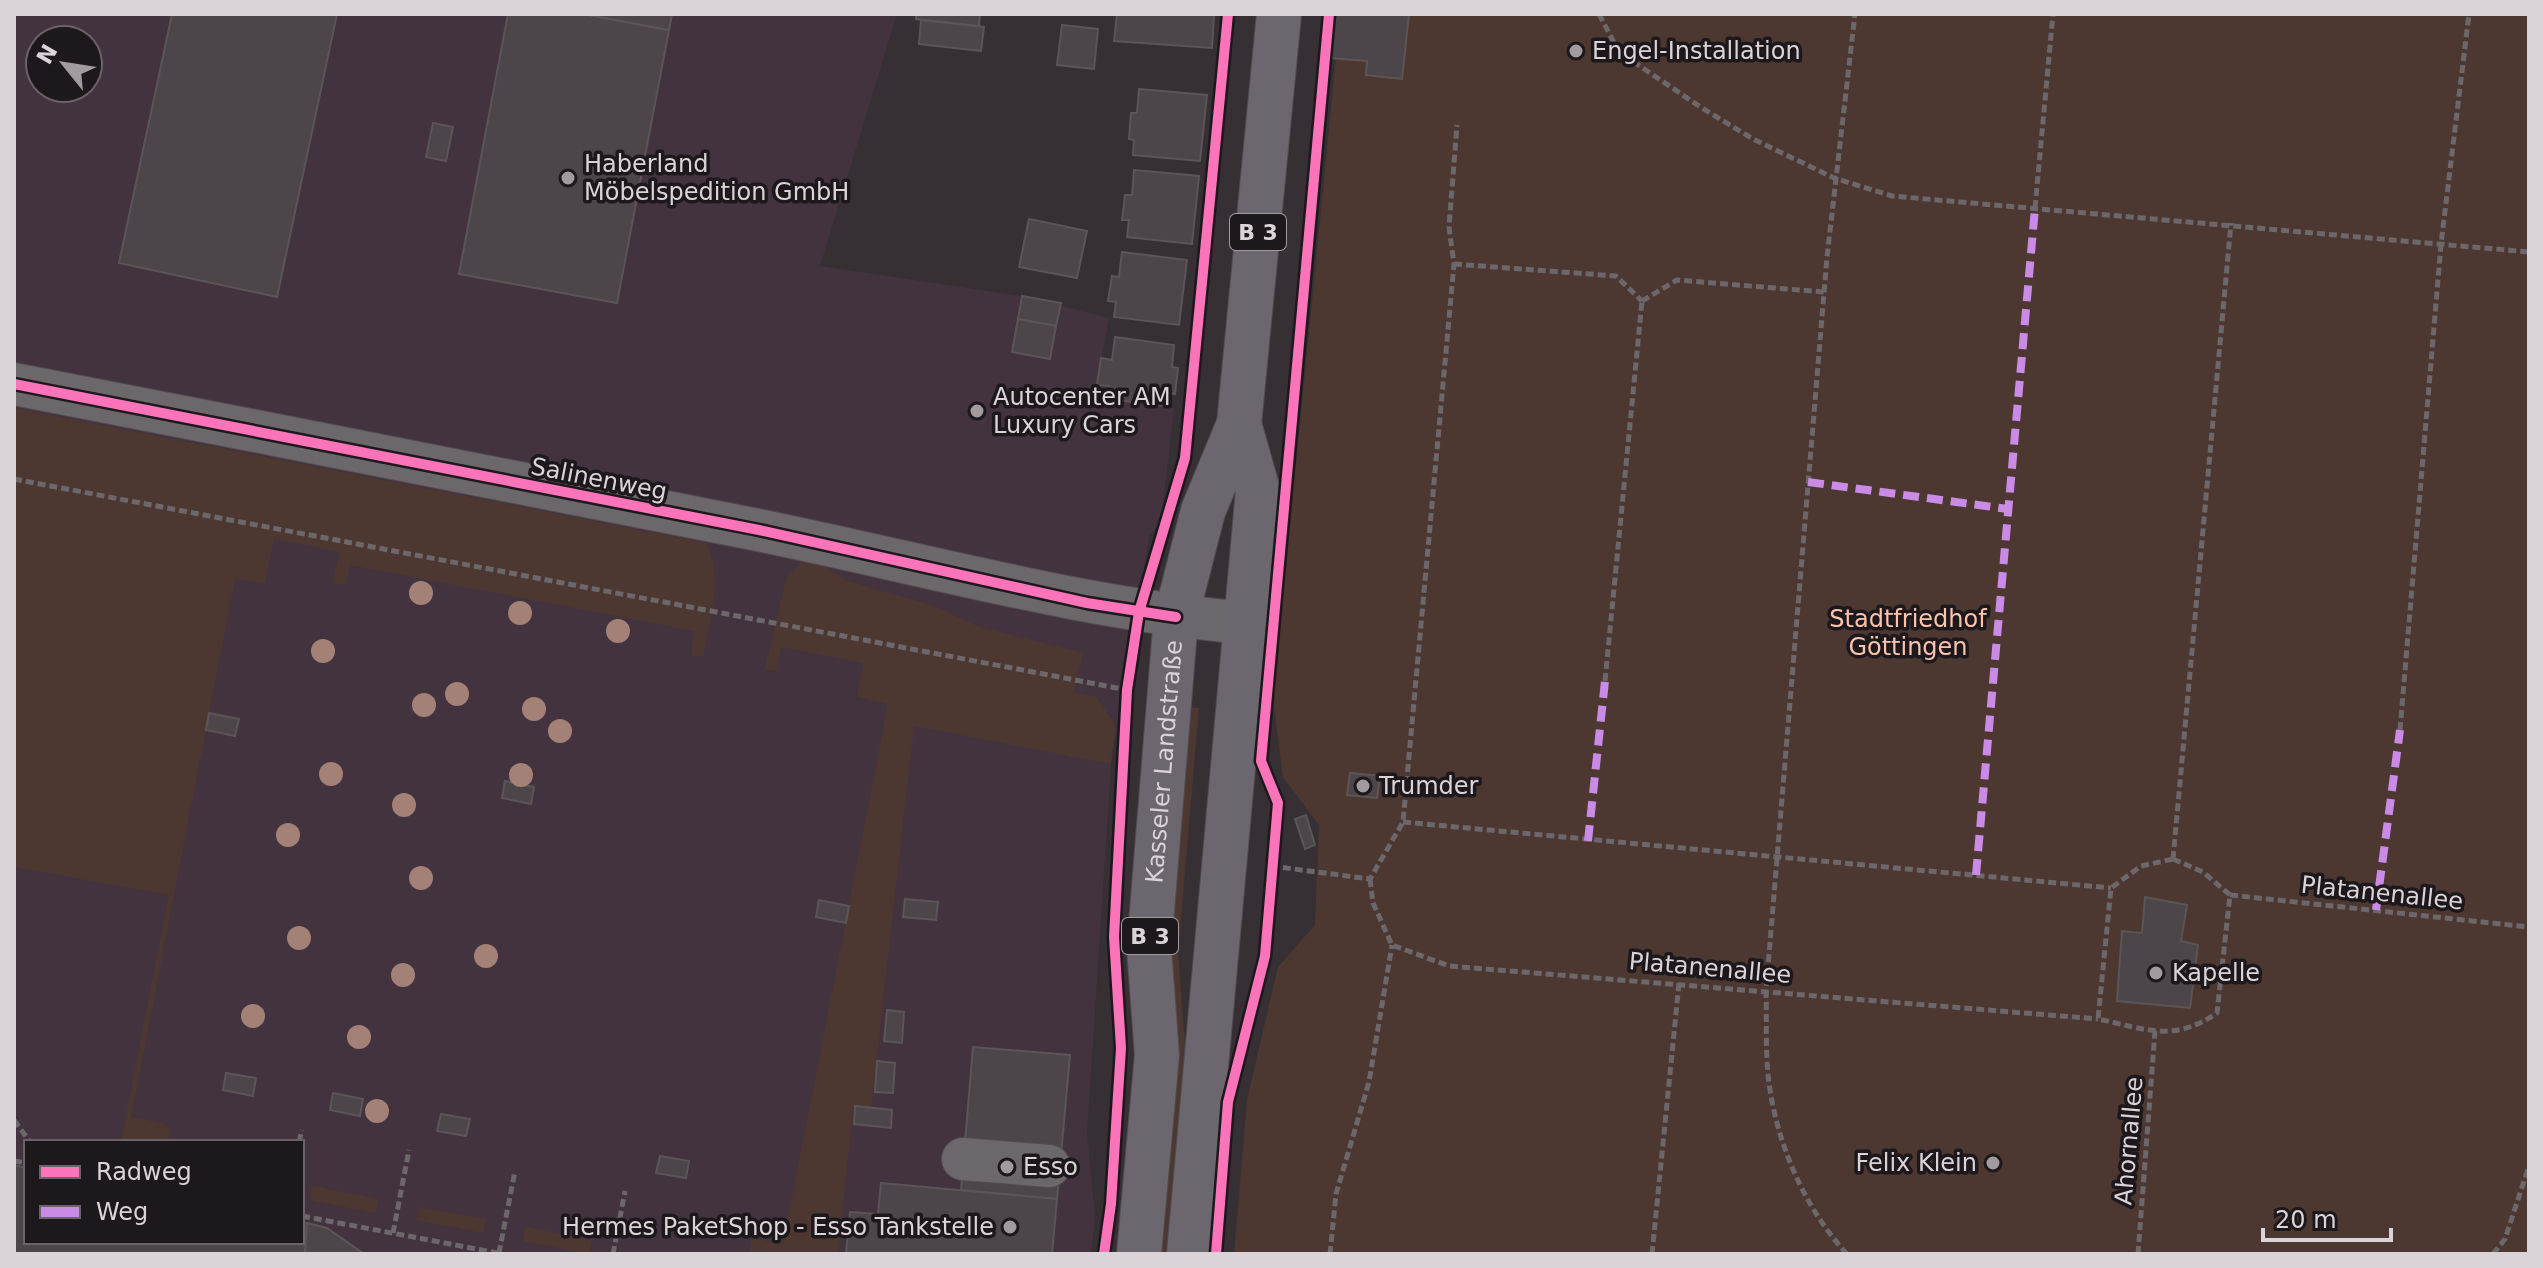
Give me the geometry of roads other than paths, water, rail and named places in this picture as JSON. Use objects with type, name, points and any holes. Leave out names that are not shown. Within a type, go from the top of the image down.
[{"type":"main road","name":"Kasseler Landstraße","points":[[1139,1254],[1157,1055],[1149,948],[1141,697],[1157,614],[1239,424],[1278,28]]},
{"type":"main road","name":"Kasseler Landstraße","points":[[1189,1254],[1258,491],[1239,424]]},
{"type":"street","name":"Salinenweg","points":[[14,384],[759,530],[1157,614],[1247,623]]},
{"type":"street","points":[[963,1159],[1049,1166]]},
{"type":"place","name":"Engel-Installation","points":[[1576,51]]},
{"type":"place","name":"Haberland Möbelspedition GmbH","points":[[568,178]]},
{"type":"place","name":"Autocenter AM Luxury Cars","points":[[977,411]]},
{"type":"place","name":"Trumder","points":[[1363,786]]},
{"type":"place","name":"Kapelle","points":[[2156,973]]},
{"type":"place","name":"Felix Klein","points":[[1993,1163]]},
{"type":"place","name":"Esso","points":[[1007,1167]]},
{"type":"place","name":"Hermes PaketShop - Esso Tankstelle","points":[[1010,1227]]},
{"type":"park label","name":"Stadtfriedhof Göttingen","points":[[1908,633]]}]
